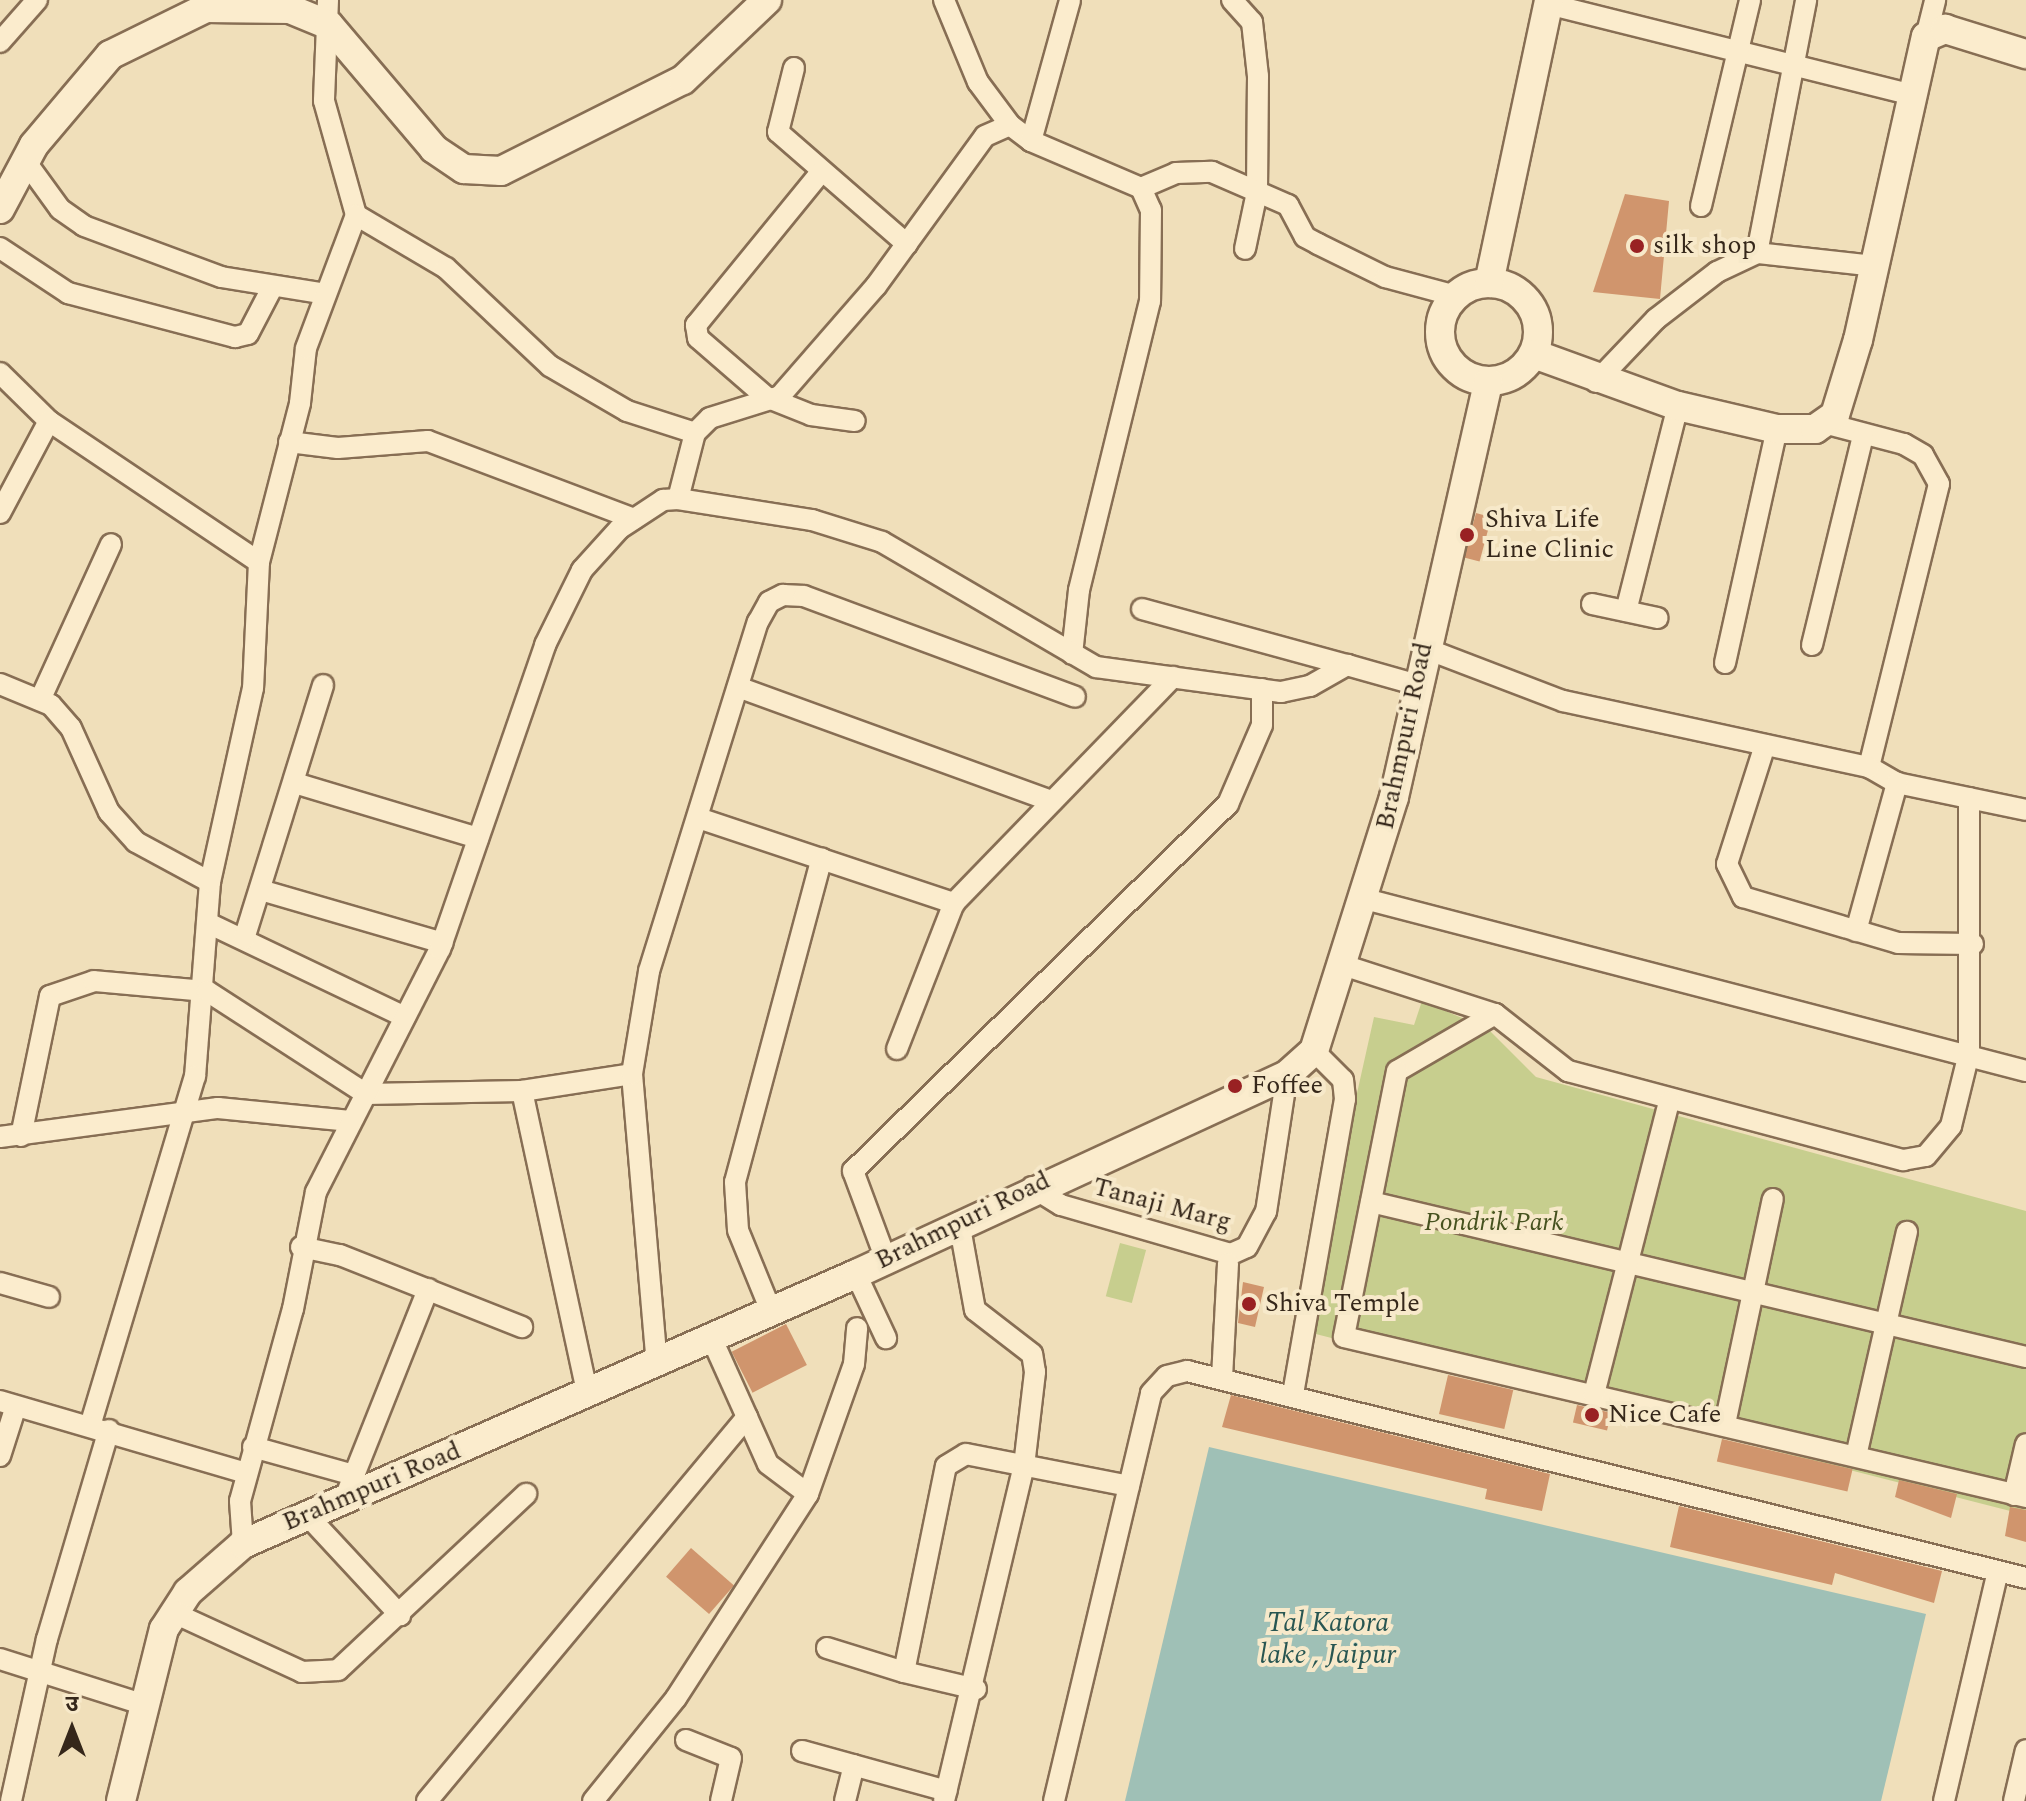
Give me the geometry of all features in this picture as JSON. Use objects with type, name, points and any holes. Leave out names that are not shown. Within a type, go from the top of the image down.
[{"type":"street","points":[[0,42],[37,0]]},
{"type":"street","points":[[0,209],[26,162],[110,55],[162,25],[206,8],[255,4],[328,13],[434,149],[464,169],[501,171],[683,80],[767,0]]},
{"type":"street","points":[[1031,141],[1070,0]]},
{"type":"street","points":[[1232,0],[1252,22],[1257,192],[1245,249]]},
{"type":"street","points":[[1701,206],[1750,0]]},
{"type":"street","points":[[1757,253],[1806,0]]},
{"type":"street","points":[[1824,423],[1835,415],[1875,266],[1935,0]]},
{"type":"street","points":[[948,2],[978,82],[1010,125],[1031,141],[1141,188],[1151,210],[1150,301],[1079,590],[1072,654]]},
{"type":"street","points":[[1489,283],[1549,2],[1739,53],[1914,95]]},
{"type":"street","points":[[11,1801],[100,1427],[185,1111],[207,991],[210,882],[253,688],[259,562],[326,294],[356,215],[324,101],[328,13]]},
{"type":"street","points":[[1926,37],[1945,29],[2026,54]]},
{"type":"street","points":[[794,68],[778,132],[907,244]]},
{"type":"street","points":[[678,499],[695,433],[710,418],[766,397],[780,396],[907,244],[985,136],[1010,125]]},
{"type":"street","points":[[26,162],[60,209],[84,226],[221,277],[326,294]]},
{"type":"street","points":[[821,172],[696,325],[698,338],[766,397],[811,415],[855,421]]},
{"type":"street","points":[[1141,188],[1176,173],[1212,172],[1288,205],[1305,237],[1318,244],[1385,277],[1456,296]]},
{"type":"street","points":[[356,215],[446,268],[550,366],[627,411],[695,433]]},
{"type":"street","points":[[0,248],[68,293],[235,337],[248,334],[273,286]]},
{"type":"street","points":[[1596,382],[1656,319],[1717,272],[1757,253],[1875,266]]},
{"type":"street","points":[[1489,283],[1520,293],[1531,306],[1539,338],[1534,354],[1515,375],[1488,382],[1469,377],[1442,349],[1444,311],[1456,296],[1489,283]]},
{"type":"street","points":[[1534,354],[1596,382],[1678,406],[1777,429],[1824,423],[1923,455],[1939,484],[1869,767]]},
{"type":"street","points":[[0,373],[49,421],[259,562]]},
{"type":"street","name":"Brahmpuri Road","points":[[121,1801],[142,1704],[174,1613],[243,1544],[307,1515],[350,1486],[588,1396],[856,1274],[1032,1187],[1287,1075],[1314,1051],[1346,966],[1365,899],[1488,382]]},
{"type":"street","points":[[1626,611],[1678,406]]},
{"type":"street","points":[[0,513],[49,421]]},
{"type":"street","points":[[1725,663],[1777,429]]},
{"type":"street","points":[[1812,645],[1863,436]]},
{"type":"street","points":[[289,442],[338,448],[428,441],[634,519]]},
{"type":"street","points":[[243,1544],[238,1520],[246,1473],[293,1309],[301,1247],[316,1192],[443,943],[545,645],[582,570],[634,519],[678,499],[812,520],[882,542],[1096,667],[1262,689],[1310,686],[1347,665]]},
{"type":"street","points":[[40,700],[111,544]]},
{"type":"street","points":[[657,1364],[632,1074],[649,971],[701,819],[738,687],[769,602],[791,593],[1075,697]]},
{"type":"street","points":[[1592,604],[1658,618]]},
{"type":"street","points":[[1142,609],[1418,685]]},
{"type":"street","points":[[1424,648],[1563,701],[1869,767],[1897,783],[2026,810]]},
{"type":"street","points":[[897,1049],[954,903],[1173,677]]},
{"type":"street","points":[[0,684],[40,700],[71,728],[109,812],[136,842],[210,882]]},
{"type":"street","points":[[244,939],[264,891],[298,784],[323,685]]},
{"type":"street","points":[[738,687],[1052,801]]},
{"type":"street","points":[[885,1257],[853,1171],[1228,804],[1262,725],[1262,689]]},
{"type":"street","points":[[1765,745],[1727,864],[1729,881],[1743,897],[1898,943],[1973,944]]},
{"type":"street","points":[[1856,931],[1897,783]]},
{"type":"street","points":[[298,784],[478,838]]},
{"type":"street","points":[[1346,966],[1495,1014],[1568,1071],[1669,1101],[1903,1160],[1926,1156],[1943,1140],[1969,1053],[1973,944],[1969,798]]},
{"type":"street","points":[[701,819],[954,903]]},
{"type":"street","points":[[771,1311],[738,1230],[735,1182],[822,858]]},
{"type":"street","points":[[264,891],[443,943]]},
{"type":"street","points":[[1365,899],[1969,1053],[2026,1071]]},
{"type":"street","points":[[210,924],[405,1017]]},
{"type":"street","points":[[350,1121],[185,1111],[130,1125],[10,1137],[50,996],[116,981],[207,991],[366,1094],[522,1091],[632,1074]]},
{"type":"street","points":[[1495,1014],[1397,1071],[1344,1337],[1725,1424],[2020,1496],[2026,1444]]},
{"type":"street","points":[[1293,1394],[1345,1099],[1343,1080],[1314,1051]]},
{"type":"street","name":"Tanaji Marg","points":[[1032,1187],[1061,1205],[1231,1254],[1247,1247],[1266,1212],[1287,1075]]},
{"type":"street","points":[[522,1091],[588,1396]]},
{"type":"street","points":[[1594,1394],[1625,1258],[1669,1101]]},
{"type":"street","points":[[1725,1424],[1773,1199]]},
{"type":"street","points":[[1371,1202],[1753,1287],[2026,1357]]},
{"type":"street","points":[[802,1751],[946,1796],[976,1689],[1024,1466],[1032,1354],[975,1310],[959,1222]]},
{"type":"street","points":[[1856,1456],[1907,1232]]},
{"type":"street","points":[[301,1247],[428,1289],[522,1327]]},
{"type":"street","points":[[1222,1378],[1228,1263]]},
{"type":"street","points":[[856,1274],[886,1338]]},
{"type":"street","points":[[0,1283],[49,1297]]},
{"type":"street","points":[[253,1447],[350,1486],[428,1289]]},
{"type":"street","points":[[593,1801],[676,1698],[808,1494],[854,1364],[857,1328]]},
{"type":"street","points":[[712,1339],[768,1464],[808,1494]]},
{"type":"street","points":[[1054,1801],[1151,1393],[1167,1376],[1187,1371],[1293,1394],[2026,1578]]},
{"type":"street","points":[[0,1456],[8,1403],[100,1427],[246,1473]]},
{"type":"street","points":[[427,1801],[747,1417]]},
{"type":"street","points":[[904,1672],[946,1466],[966,1454],[1129,1486]]},
{"type":"street","points":[[174,1613],[302,1672],[323,1674],[356,1657],[526,1494]]},
{"type":"street","points":[[307,1515],[400,1615]]},
{"type":"street","points":[[1944,1801],[1998,1571]]},
{"type":"street","points":[[827,1648],[904,1672],[976,1689]]},
{"type":"street","points":[[0,1659],[42,1675],[142,1704]]},
{"type":"street","points":[[686,1740],[731,1758],[721,1801]]},
{"type":"street","points":[[2014,1801],[2026,1750]]},
{"type":"street","points":[[845,1801],[854,1765]]},
{"type":"green space","name":"Pondrik Park","points":[[1422,1001],[1488,1029],[1536,1077],[2026,1211],[2026,1515],[1304,1331],[1374,1017],[1414,1025]]},
{"type":"green space","points":[[1120,1243],[1146,1250],[1132,1303],[1106,1296]]},
{"type":"water","name":"Tal Katora lake , Jaipur","points":[[1209,1447],[1926,1614],[1881,1801],[1125,1801]]},
{"type":"building","name":"silk shop","points":[[1625,194],[1669,201],[1660,299],[1593,292]]},
{"type":"building","points":[[1476,513],[1491,517],[1480,562],[1464,557]]},
{"type":"building","name":"Shiva Temple","points":[[1243,1282],[1264,1287],[1255,1327],[1238,1323]]},
{"type":"building","points":[[786,1324],[807,1365],[753,1393],[732,1352]]},
{"type":"building","points":[[1448,1375],[1513,1390],[1504,1429],[1439,1414]]},
{"type":"building","points":[[1231,1395],[1550,1474],[1542,1511],[1485,1499],[1487,1489],[1222,1427]]},
{"type":"building","name":"Nice Cafe","points":[[1577,1405],[1611,1413],[1607,1430],[1573,1423]]},
{"type":"building","points":[[1722,1439],[1853,1469],[1847,1492],[1717,1461]]},
{"type":"building","points":[[1899,1480],[1957,1494],[1951,1518],[1895,1497]]},
{"type":"building","points":[[1679,1506],[1942,1571],[1934,1603],[1835,1573],[1832,1585],[1670,1547]]},
{"type":"building","points":[[2010,1507],[2026,1510],[2026,1542],[2005,1536]]},
{"type":"building","points":[[691,1548],[734,1585],[709,1614],[666,1577]]},
{"type":"place","name":"silk shop","points":[[1637,246]]},
{"type":"place","name":"Shiva Life Line Clinic","points":[[1467,535]]},
{"type":"place","name":"Foffee","points":[[1235,1086]]},
{"type":"place","name":"Shiva Temple","points":[[1249,1304]]},
{"type":"place","name":"Nice Cafe","points":[[1592,1415]]}]
